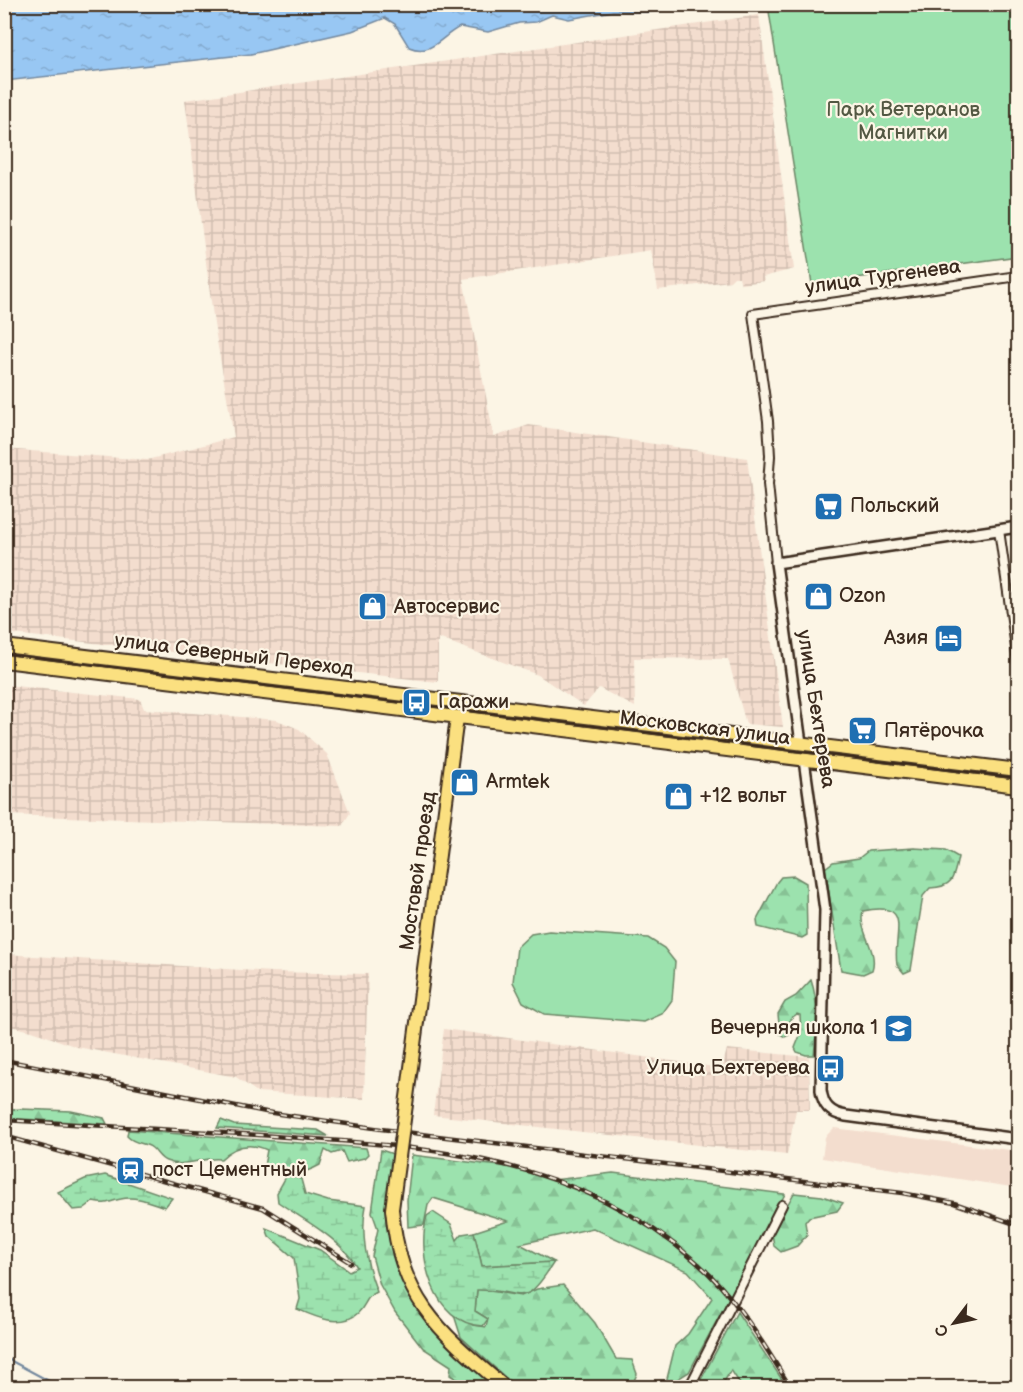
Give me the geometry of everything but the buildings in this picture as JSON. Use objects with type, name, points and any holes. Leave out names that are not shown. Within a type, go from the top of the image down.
[{"type":"main road","name":"улица Северный Переход","points":[[4,646],[459,702]]},
{"type":"main road","name":"улица Северный Переход","points":[[4,661],[458,717]]},
{"type":"main road","name":"Московская улица","points":[[459,702],[1018,770]]},
{"type":"main road","name":"Мостовой проезд","points":[[459,702],[392,1209],[395,1243],[404,1274],[429,1317],[465,1353],[506,1388]]},
{"type":"main road","name":"Московская улица","points":[[458,717],[1018,786]]},
{"type":"main road","name":"улица Бехтерева","points":[[801,742],[804,760]]},
{"type":"street","name":"улица Тургенева","points":[[753,314],[1018,276]]},
{"type":"street","name":"улица Бехтерева","points":[[753,314],[768,421],[770,456],[768,484],[776,563],[801,742]]},
{"type":"street","points":[[776,563],[1018,526]]},
{"type":"street","points":[[999,530],[1018,662]]},
{"type":"street","name":"улица Бехтерева","points":[[804,760],[825,910],[821,1090],[828,1109],[846,1116],[1018,1139]]},
{"type":"street","points":[[689,1388],[782,1205]]},
{"type":"shaded area","points":[[759,15],[794,269],[763,277],[764,281],[741,284],[739,277],[734,277],[730,281],[658,290],[651,250],[463,279],[494,437],[529,425],[747,458],[783,727],[746,724],[728,659],[634,658],[635,707],[599,688],[584,706],[538,675],[438,638],[438,682],[5,633],[5,449],[147,460],[234,437],[214,324],[185,100]]},
{"type":"shaded area","points":[[5,685],[140,699],[144,709],[277,720],[299,729],[327,754],[350,813],[342,826],[5,815]]},
{"type":"shaded area","points":[[5,954],[272,972],[368,974],[364,1099],[257,1092],[236,1077],[77,1047],[32,1031],[5,1025]]},
{"type":"shaded area","points":[[444,1029],[722,1068],[727,1049],[809,1057],[810,1110],[796,1110],[787,1155],[433,1115]]},
{"type":"shaded area","points":[[834,1128],[1018,1151],[1018,1188],[822,1158],[825,1137]]},
{"type":"green space","name":"Парк Ветеранов Магнитки","points":[[768,5],[1018,5],[1018,256],[812,284]]},
{"type":"green space","points":[[914,848],[946,850],[958,857],[951,880],[944,886],[930,888],[923,896],[911,970],[904,973],[897,965],[898,922],[895,915],[890,910],[879,909],[863,911],[862,918],[873,955],[872,970],[863,974],[841,970],[825,868],[833,862],[859,858],[868,851]]},
{"type":"green space","points":[[794,876],[806,883],[807,935],[802,938],[758,927],[757,920],[781,877]]},
{"type":"green space","points":[[549,931],[648,938],[664,948],[675,962],[672,1000],[662,1014],[644,1022],[544,1014],[523,1002],[513,982],[517,947],[531,934]]},
{"type":"green space","points":[[811,980],[817,1017],[816,1036],[814,1055],[806,1055],[797,1052],[795,1048],[801,1033],[800,1015],[797,1014],[790,1019],[789,1035],[785,1037],[780,1034],[778,1014],[785,1002],[796,996]]},
{"type":"green space","points":[[5,1110],[71,1111],[104,1118],[107,1124],[5,1118]]},
{"type":"green space","points":[[221,1120],[234,1125],[318,1130],[328,1136],[217,1128]]},
{"type":"green space","points":[[128,1130],[366,1148],[368,1154],[364,1158],[347,1162],[342,1151],[332,1154],[325,1150],[320,1165],[292,1174],[277,1173],[264,1166],[267,1150],[254,1146],[237,1148],[221,1159],[180,1164],[164,1160],[149,1146],[130,1139],[127,1136]]},
{"type":"green space","points":[[381,1150],[396,1155],[390,1233],[396,1266],[405,1287],[430,1326],[463,1359],[499,1387],[463,1387],[463,1383],[450,1375],[451,1366],[423,1348],[395,1312],[380,1285],[372,1256],[378,1229],[372,1212]]},
{"type":"green space","points":[[412,1155],[516,1168],[553,1180],[613,1173],[785,1194],[689,1372],[665,1387],[675,1346],[688,1334],[712,1298],[688,1271],[593,1228],[520,1244],[554,1262],[482,1266],[474,1232],[508,1221],[433,1198],[428,1205],[424,1225],[408,1227],[407,1200]]},
{"type":"green space","points":[[105,1175],[172,1198],[165,1207],[144,1200],[127,1198],[105,1203],[93,1202],[83,1209],[73,1210],[58,1192],[85,1179]]},
{"type":"green space","points":[[287,1175],[301,1179],[305,1194],[328,1201],[366,1206],[364,1227],[366,1250],[377,1292],[351,1318],[328,1320],[297,1309],[300,1299],[294,1258],[269,1236],[266,1228],[320,1250],[349,1271],[357,1267],[332,1239],[278,1202],[277,1193]]},
{"type":"green space","points":[[794,1193],[822,1196],[843,1203],[837,1211],[809,1217],[805,1222],[807,1235],[797,1246],[781,1252],[774,1246],[772,1233]]},
{"type":"green space","points":[[433,1212],[451,1224],[457,1240],[462,1234],[474,1232],[482,1266],[554,1262],[535,1288],[528,1293],[522,1295],[477,1290],[475,1311],[488,1319],[483,1326],[466,1322],[452,1314],[440,1301],[432,1285],[424,1250],[424,1232],[427,1216]]},
{"type":"green space","points":[[563,1285],[595,1323],[616,1359],[632,1360],[637,1374],[633,1383],[636,1387],[516,1387],[461,1337],[454,1315],[474,1325],[486,1327],[488,1319],[475,1311],[477,1289],[521,1296],[537,1289]]},
{"type":"green space","points":[[737,1312],[787,1387],[742,1387],[731,1370],[721,1387],[697,1387]]},
{"type":"water","points":[[4,5],[710,5],[648,12],[613,11],[569,19],[552,15],[536,22],[519,23],[488,32],[460,27],[436,44],[424,49],[409,47],[395,24],[385,18],[352,31],[251,54],[5,81]]},
{"type":"waterway","points":[[4,1357],[62,1388]]},
{"type":"tram line","points":[[4,654],[1018,779]]},
{"type":"railway","points":[[4,1060],[266,1112],[381,1129],[902,1193],[954,1203],[1018,1225]]},
{"type":"railway","points":[[4,1120],[376,1144],[489,1161],[544,1176],[596,1197],[647,1225],[695,1261],[736,1304],[791,1388]]},
{"type":"railway","points":[[4,1136],[263,1208],[351,1263]]},
{"type":"place","name":"Польский","points":[[829,506]]},
{"type":"place","name":"Ozon","points":[[818,596]]},
{"type":"place","name":"Автосервис","points":[[373,607]]},
{"type":"place","name":"Азия","points":[[949,638]]},
{"type":"place","name":"Гаражи","points":[[417,702]]},
{"type":"place","name":"Пятёрочка","points":[[863,731]]},
{"type":"place","name":"Armtek","points":[[465,782]]},
{"type":"place","name":"+12 вольт","points":[[678,796]]},
{"type":"place","name":"Вечерняя школа 1","points":[[899,1028]]},
{"type":"place","name":"Улица Бехтерева","points":[[831,1068]]},
{"type":"place","name":"пост Цементный","points":[[131,1170]]}]
